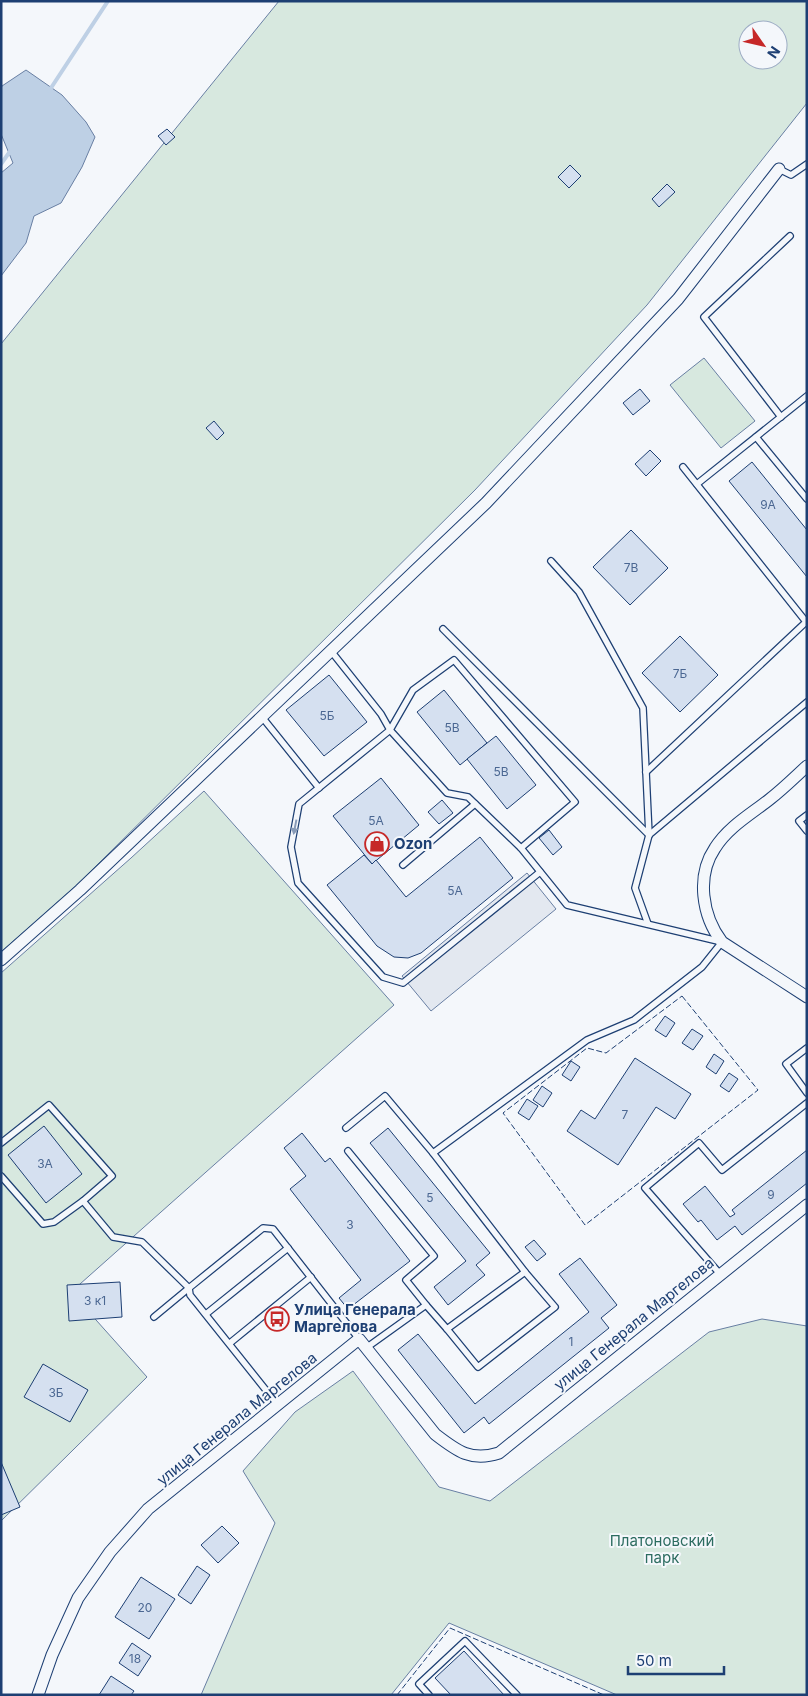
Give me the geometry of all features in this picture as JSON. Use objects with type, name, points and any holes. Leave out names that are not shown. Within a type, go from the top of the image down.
[{"type":"street","points":[[1,960],[80,890],[486,503],[589,396],[678,299],[779,169]]},
{"type":"street","points":[[807,766],[772,798],[727,832],[714,849],[704,873],[703,893],[713,930],[722,942],[807,997]]},
{"type":"street","name":"улица Генерала Маргелова","points":[[38,1695],[52,1656],[78,1598],[110,1552],[148,1510],[278,1404],[363,1343],[435,1434],[468,1456],[485,1457],[499,1453],[807,1205]]},
{"type":"lane","points":[[779,169],[791,175],[807,164]]},
{"type":"lane","points":[[781,417],[704,317],[790,236]]},
{"type":"lane","points":[[697,484],[807,396]]},
{"type":"lane","points":[[756,437],[807,499]]},
{"type":"lane","points":[[646,772],[806,623],[683,467]]},
{"type":"lane","points":[[551,561],[579,592],[643,708],[649,835],[635,888],[648,924]]},
{"type":"lane","points":[[443,629],[649,835]]},
{"type":"lane","points":[[331,651],[381,714],[390,730],[447,793],[468,797],[522,848],[567,905],[722,942],[702,967],[634,1020],[587,1040],[433,1153]]},
{"type":"lane","points":[[522,848],[575,802],[454,660],[413,690],[390,730],[299,804],[291,847],[298,884],[382,977],[403,983],[540,872]]},
{"type":"lane","points":[[649,835],[807,702]]},
{"type":"lane","points":[[262,717],[319,788]]},
{"type":"lane","points":[[403,865],[475,804]]},
{"type":"lane","points":[[807,815],[799,821],[807,831]]},
{"type":"lane","points":[[807,1048],[786,1064],[807,1092]]},
{"type":"lane","points":[[346,1128],[385,1096],[433,1153],[525,1272],[555,1307],[478,1367],[406,1280],[434,1256],[348,1151]]},
{"type":"lane","points":[[720,1274],[645,1188],[699,1143],[722,1170],[807,1103]]},
{"type":"lane","points":[[1,1143],[49,1105],[112,1176],[83,1201],[54,1222],[43,1224],[1,1176]]},
{"type":"lane","points":[[83,1201],[113,1237],[142,1242],[189,1288],[190,1295],[278,1404]]},
{"type":"lane","points":[[154,1316],[262,1228],[273,1229],[363,1343],[426,1305]]},
{"type":"lane","points":[[206,1314],[288,1248]]},
{"type":"lane","points":[[447,1329],[525,1272]]},
{"type":"lane","points":[[230,1343],[311,1277]]},
{"type":"lane","points":[[429,1695],[419,1684],[465,1640],[517,1695]]},
{"type":"green space","points":[[279,1],[807,1],[807,103],[647,305],[475,490],[77,885],[1,952],[1,344]]},
{"type":"green space","points":[[704,358],[755,421],[721,448],[670,385]]},
{"type":"green space","points":[[204,791],[394,1005],[71,1292],[147,1377],[1,1521],[1,973]]},
{"type":"green space","name":"Платоновский парк","points":[[762,1319],[807,1326],[807,1695],[617,1695],[449,1623],[391,1695],[201,1695],[275,1523],[243,1471],[295,1412],[353,1371],[439,1487],[490,1501],[709,1332]]},
{"type":"shaded area","points":[[527,873],[556,909],[431,1011],[402,976]]},
{"type":"water","points":[[26,70],[62,95],[86,122],[95,137],[82,167],[61,203],[34,216],[26,243],[1,276],[1,173],[13,163],[1,134],[1,88]]},
{"type":"building","points":[[167,129],[175,137],[166,145],[158,136]]},
{"type":"building","points":[[570,165],[581,176],[569,188],[558,177]]},
{"type":"building","points":[[667,184],[675,192],[659,207],[652,199]]},
{"type":"building","points":[[640,389],[650,401],[633,415],[623,403]]},
{"type":"building","points":[[214,421],[224,433],[217,440],[206,428]]},
{"type":"building","points":[[650,450],[661,461],[646,476],[635,464]]},
{"type":"building","points":[[752,462],[807,530],[807,577],[729,481]]},
{"type":"building","points":[[631,530],[668,568],[630,605],[593,567]]},
{"type":"building","points":[[680,636],[718,675],[680,712],[642,673]]},
{"type":"building","points":[[329,675],[367,722],[324,756],[286,710]]},
{"type":"building","points":[[444,690],[487,743],[460,765],[417,712]]},
{"type":"building","points":[[496,736],[536,785],[507,809],[467,759]]},
{"type":"building","points":[[381,778],[419,825],[372,864],[333,816]]},
{"type":"building","points":[[442,800],[453,813],[439,824],[428,812]]},
{"type":"building","points":[[549,830],[562,847],[553,855],[539,838]]},
{"type":"building","points":[[480,837],[513,878],[421,953],[408,958],[394,957],[377,946],[327,885],[364,855],[372,864],[376,860],[406,897]]},
{"type":"building","points":[[665,1016],[675,1023],[666,1037],[655,1030]]},
{"type":"building","points":[[692,1029],[703,1036],[693,1050],[682,1043]]},
{"type":"building","points":[[714,1054],[724,1061],[716,1074],[706,1067]]},
{"type":"building","points":[[635,1058],[691,1094],[675,1119],[656,1107],[618,1165],[567,1131],[581,1110],[595,1119]]},
{"type":"building","points":[[571,1061],[580,1067],[571,1081],[562,1075]]},
{"type":"building","points":[[729,1073],[738,1079],[729,1092],[720,1086]]},
{"type":"building","points":[[542,1086],[552,1093],[543,1107],[533,1100]]},
{"type":"building","points":[[527,1099],[538,1106],[529,1120],[518,1113]]},
{"type":"building","points":[[44,1126],[82,1174],[46,1203],[8,1155]]},
{"type":"building","points":[[388,1128],[490,1253],[476,1265],[485,1275],[448,1305],[434,1287],[466,1261],[370,1143]]},
{"type":"building","points":[[302,1133],[325,1162],[330,1158],[410,1261],[348,1309],[339,1298],[361,1280],[290,1189],[306,1176],[284,1148]]},
{"type":"building","points":[[807,1150],[807,1183],[742,1235],[735,1226],[717,1240],[701,1220],[698,1222],[683,1204],[705,1186],[730,1217],[735,1214],[732,1210]]},
{"type":"building","points":[[534,1240],[546,1254],[537,1261],[525,1247]]},
{"type":"building","points":[[580,1258],[617,1305],[601,1318],[609,1328],[489,1424],[484,1417],[464,1433],[398,1350],[418,1334],[475,1404],[589,1312],[559,1274]]},
{"type":"building","points":[[120,1282],[122,1317],[69,1321],[67,1285]]},
{"type":"building","points":[[43,1364],[88,1390],[70,1422],[24,1397]]},
{"type":"building","points":[[1,1462],[20,1507],[1,1515]]},
{"type":"building","points":[[222,1526],[239,1543],[218,1563],[201,1545]]},
{"type":"building","points":[[197,1566],[210,1575],[191,1604],[178,1595]]},
{"type":"building","points":[[141,1577],[175,1599],[149,1639],[115,1617]]},
{"type":"building","points":[[132,1643],[151,1656],[138,1676],[119,1663]]},
{"type":"building","points":[[464,1651],[504,1695],[451,1695],[435,1678]]},
{"type":"building","points":[[111,1676],[134,1691],[131,1695],[99,1695]]},
{"type":"waterway","points":[[49,91],[108,1]]},
{"type":"waterway","points":[[1,164],[11,150]]},
{"type":"fence","points":[[682,996],[758,1090],[585,1225],[503,1113],[587,1048],[606,1053],[682,996]]},
{"type":"fence","points":[[397,1695],[450,1628],[604,1695]]},
{"type":"place","name":"Ozon","points":[[377,844]]},
{"type":"place","name":"Улица Генерала Маргелова","points":[[277,1319]]}]
